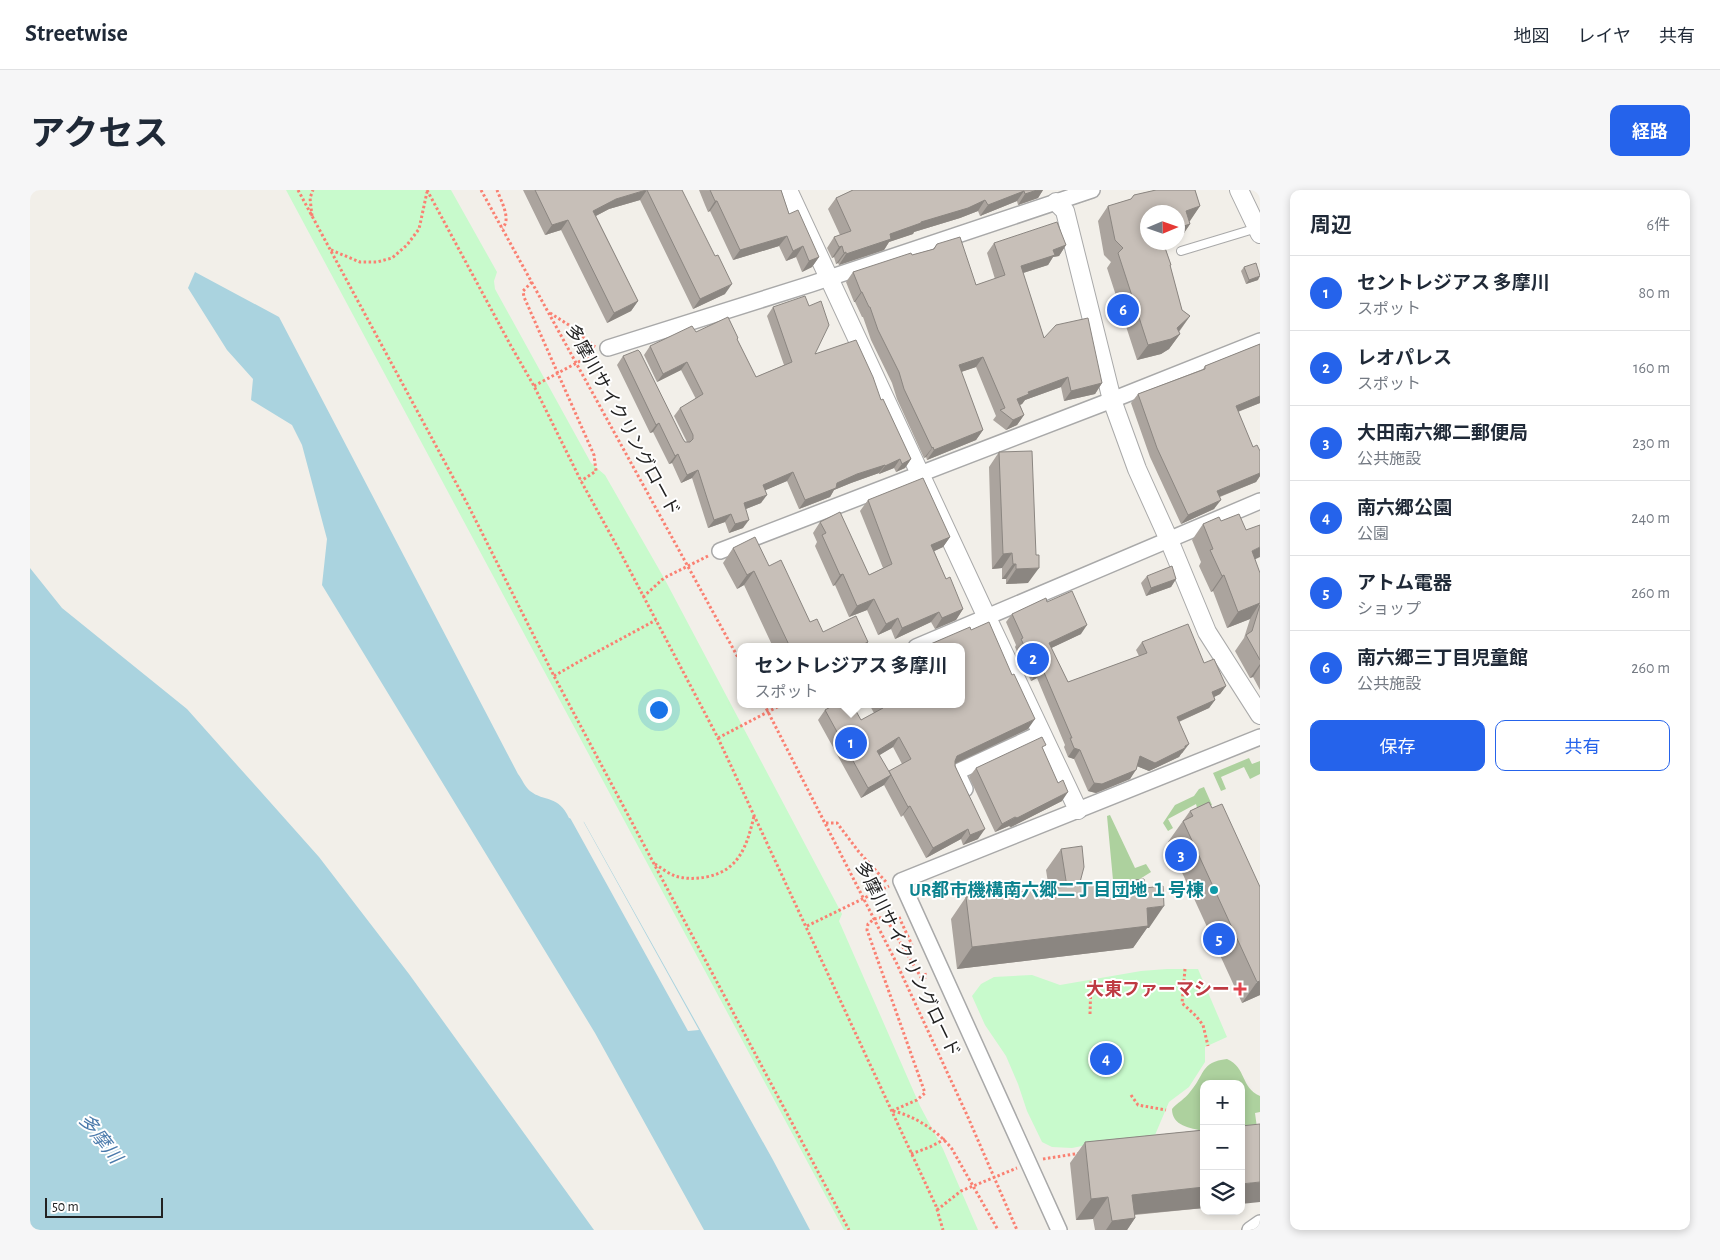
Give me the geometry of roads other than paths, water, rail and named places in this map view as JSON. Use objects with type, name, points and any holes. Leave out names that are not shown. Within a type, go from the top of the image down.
[{"type":"street","points":[[788,190],[1078,810]]},
{"type":"street","points":[[600,350],[633,344],[829,278],[1051,196],[1092,190]]},
{"type":"street","points":[[1239,190],[1258,231]]},
{"type":"street","points":[[1051,196],[1065,211],[1112,400],[1137,469],[1207,632],[1260,716]]},
{"type":"street","points":[[714,554],[1260,341]]},
{"type":"street","points":[[925,643],[1260,501]]},
{"type":"street","points":[[972,804],[957,772],[1041,733]]},
{"type":"street","points":[[1059,1230],[913,912],[901,881],[1260,737]]},
{"type":"street","points":[[983,829],[991,845]]},
{"type":"street","points":[[1250,1230],[1260,1223]]},
{"type":"lane","points":[[1182,251],[1258,231]]},
{"type":"water","points":[[195,272],[279,317],[518,774],[530,791],[556,802],[569,818],[584,822],[773,1160],[810,1230],[704,1230],[595,1033],[322,585],[327,539],[302,445],[292,425],[251,400],[253,379],[227,350],[188,288]]},
{"type":"water","name":"多摩川","points":[[30,568],[62,608],[187,709],[319,857],[409,974],[594,1230],[30,1230]]},
{"type":"place","name":"南六郷三丁目児童館","points":[[1123,310]]},
{"type":"place","name":"レオパレス","points":[[1033,659]]},
{"type":"place","name":"セントレジアス 多摩川","points":[[851,743]]},
{"type":"place","name":"大田南六郷二郵便局","points":[[1181,855]]},
{"type":"place","name":"UR都市機構南六郷二丁目団地 １号棟","points":[[1214,890]]},
{"type":"place","name":"アトム電器","points":[[1219,939]]},
{"type":"place","name":"大東ファーマシー","points":[[1240,989]]},
{"type":"place","name":"南六郷公園","points":[[1106,1059]]}]
